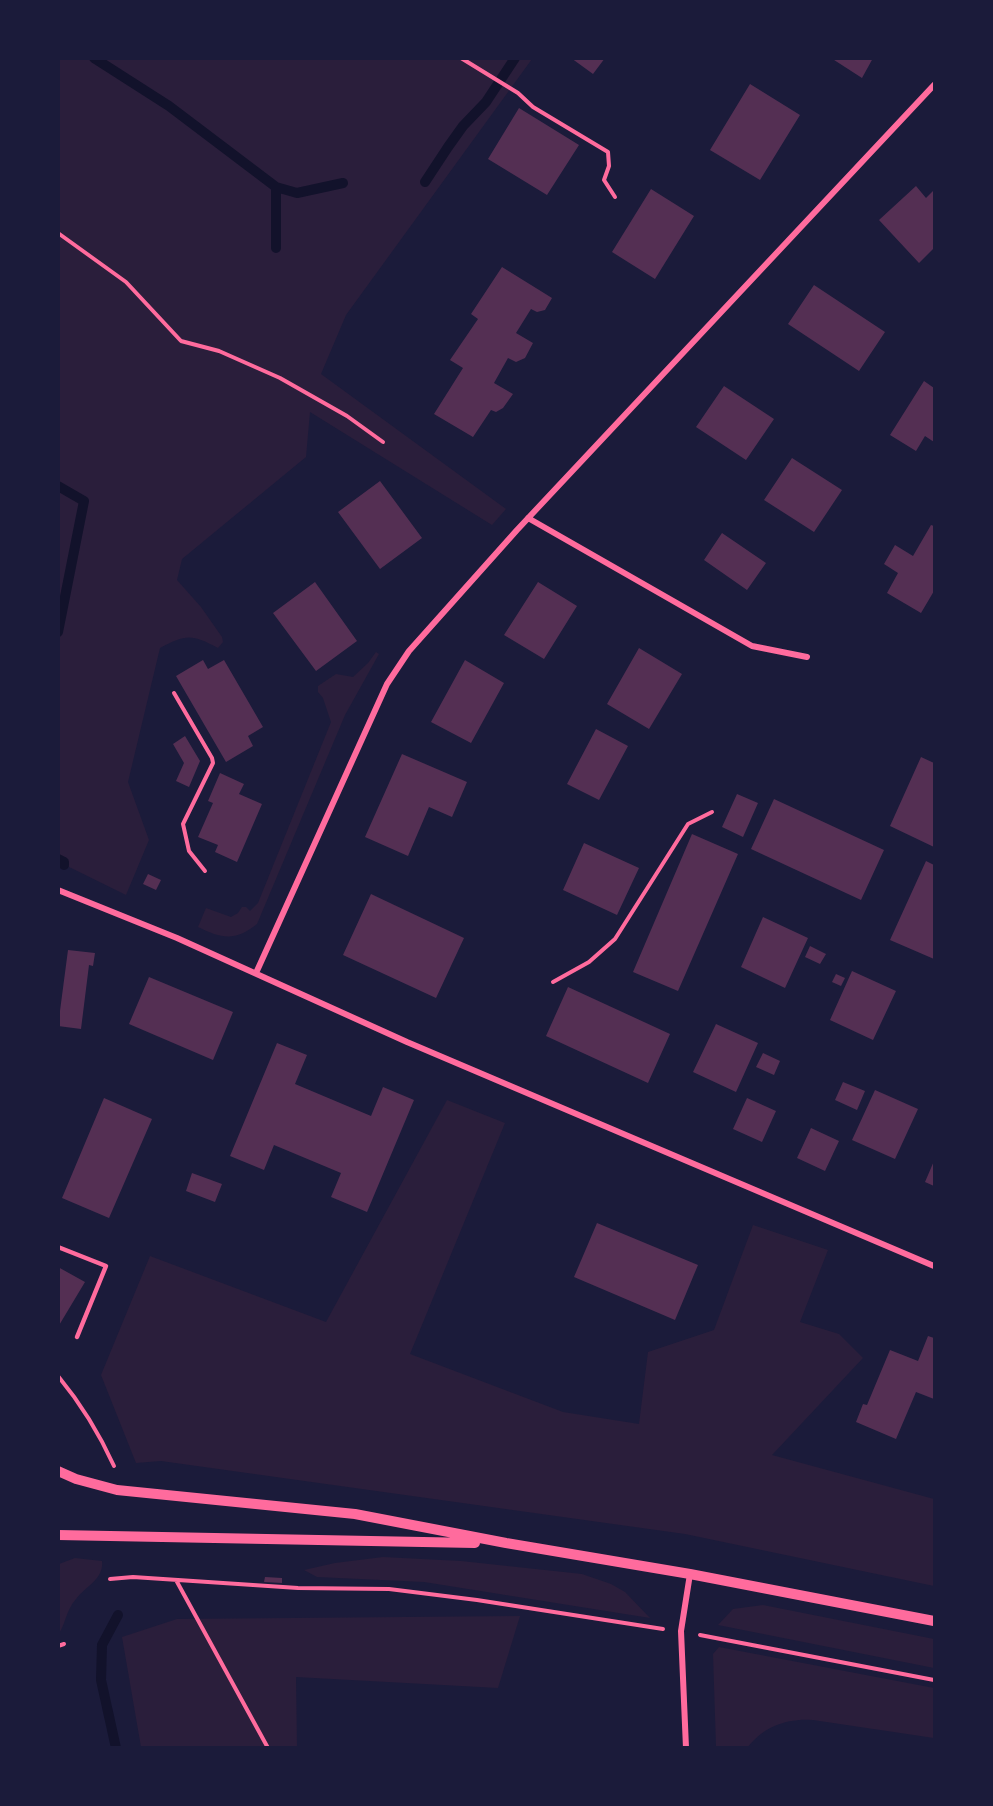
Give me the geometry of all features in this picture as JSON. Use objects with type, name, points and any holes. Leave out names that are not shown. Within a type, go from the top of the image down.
[{"type":"street","points":[[256,973],[387,684],[408,651],[528,518],[934,85]]},
{"type":"street","points":[[528,518],[752,646],[807,657]]},
{"type":"street","points":[[58,890],[145,924],[407,1042],[934,1266]]},
{"type":"street","points":[[58,1471],[76,1479],[117,1490],[355,1514],[506,1544],[690,1574],[934,1621]]},
{"type":"street","points":[[58,1536],[506,1544]]},
{"type":"street","points":[[686,1748],[681,1631],[690,1574]]},
{"type":"lane","points":[[58,1246],[106,1266],[77,1337]]},
{"type":"path","points":[[460,58],[518,93],[533,107],[608,152],[609,166],[604,180],[615,198]]},
{"type":"path","points":[[58,233],[126,282],[181,341],[219,351],[280,378],[347,416],[383,441]]},
{"type":"path","points":[[174,693],[213,763],[183,824],[189,851],[205,872]]},
{"type":"path","points":[[553,982],[589,962],[615,939],[688,824],[712,812]]},
{"type":"path","points":[[58,1376],[80,1403],[102,1439],[118,1475]]},
{"type":"path","points":[[110,1579],[133,1577],[298,1588],[388,1589],[681,1631],[934,1680]]},
{"type":"path","points":[[175,1580],[268,1748]]},
{"type":"shaded area","points":[[59,59],[532,59],[346,315],[321,374],[506,509],[492,525],[310,412],[306,457],[182,559],[177,580],[201,607],[222,637],[223,642],[218,648],[195,638],[183,638],[160,648],[128,782],[149,840],[126,895],[59,862]]},
{"type":"shaded area","points":[[376,652],[379,654],[345,715],[257,924],[235,936],[222,936],[198,927],[206,908],[231,917],[242,907],[250,911],[258,903],[331,722],[323,698],[318,692],[318,686],[336,674],[353,677]]},
{"type":"shaded area","points":[[447,1100],[505,1123],[410,1354],[563,1412],[639,1424],[648,1352],[714,1330],[753,1225],[828,1250],[800,1322],[839,1334],[863,1358],[772,1455],[934,1499],[934,1586],[685,1534],[161,1461],[136,1463],[101,1375],[150,1256],[326,1322]]},
{"type":"shaded area","points":[[383,1557],[461,1561],[582,1574],[611,1584],[625,1592],[650,1618],[424,1582],[317,1577],[304,1570],[335,1563]]},
{"type":"shaded area","points":[[75,1558],[102,1561],[102,1567],[94,1582],[73,1603],[59,1633],[59,1564]]},
{"type":"shaded area","points":[[763,1605],[934,1639],[934,1668],[718,1625],[733,1609]]},
{"type":"shaded area","points":[[520,1616],[498,1688],[296,1677],[297,1747],[141,1747],[122,1637],[177,1619]]},
{"type":"shaded area","points":[[719,1647],[934,1688],[934,1738],[813,1720],[795,1720],[769,1729],[748,1747],[716,1747],[713,1654]]},
{"type":"building","points":[[571,58],[605,58],[593,74]]},
{"type":"building","points":[[831,58],[873,58],[862,78]]},
{"type":"building","points":[[750,84],[800,115],[760,180],[710,150]]},
{"type":"building","points":[[519,108],[579,145],[547,195],[488,159]]},
{"type":"building","points":[[916,186],[926,198],[934,190],[934,248],[919,263],[879,220]]},
{"type":"building","points":[[651,189],[694,216],[655,279],[612,252]]},
{"type":"building","points":[[502,267],[552,298],[545,310],[537,312],[531,309],[516,333],[533,343],[525,358],[516,362],[508,358],[494,383],[513,394],[503,408],[496,412],[491,410],[473,437],[434,414],[463,368],[450,360],[478,319],[471,314]]},
{"type":"building","points":[[814,285],[885,332],[859,371],[788,324]]},
{"type":"building","points":[[924,381],[934,388],[934,442],[925,436],[916,451],[890,435]]},
{"type":"building","points":[[724,386],[774,419],[746,460],[696,427]]},
{"type":"building","points":[[792,458],[842,490],[814,532],[764,500]]},
{"type":"building","points":[[380,481],[422,538],[380,569],[338,512]]},
{"type":"building","points":[[931,525],[934,526],[934,591],[921,613],[887,593],[898,573],[884,564],[895,545],[913,556]]},
{"type":"building","points":[[722,533],[766,563],[747,590],[704,560]]},
{"type":"building","points":[[315,582],[357,641],[316,671],[273,613]]},
{"type":"building","points":[[538,582],[577,606],[544,659],[504,635]]},
{"type":"building","points":[[639,648],[682,674],[649,729],[607,704]]},
{"type":"building","points":[[203,660],[208,669],[224,660],[263,727],[248,736],[253,746],[226,762],[176,676]]},
{"type":"building","points":[[465,660],[504,683],[471,743],[431,722]]},
{"type":"building","points":[[596,729],[628,746],[599,800],[567,784]]},
{"type":"building","points":[[185,736],[200,761],[189,787],[176,781],[184,763],[173,744]]},
{"type":"building","points":[[402,754],[467,782],[452,817],[429,807],[408,856],[365,837]]},
{"type":"building","points":[[921,757],[934,763],[934,847],[890,826]]},
{"type":"building","points":[[220,773],[244,784],[239,794],[262,804],[237,862],[215,852],[218,845],[198,837],[213,803],[208,801]]},
{"type":"building","points":[[737,794],[758,803],[743,837],[722,827]]},
{"type":"building","points":[[774,799],[884,850],[861,900],[751,849]]},
{"type":"building","points":[[692,834],[738,854],[678,991],[633,972]]},
{"type":"building","points":[[584,843],[639,868],[617,915],[563,890]]},
{"type":"building","points":[[926,861],[934,865],[934,959],[890,940]]},
{"type":"building","points":[[148,874],[161,880],[156,890],[143,884]]},
{"type":"building","points":[[371,894],[464,938],[436,998],[343,955]]},
{"type":"building","points":[[763,917],[808,938],[785,988],[741,967]]},
{"type":"building","points":[[810,946],[826,954],[820,964],[805,957]]},
{"type":"building","points":[[68,950],[95,953],[93,966],[89,965],[81,1029],[58,1026]]},
{"type":"building","points":[[852,971],[896,991],[873,1040],[830,1020]]},
{"type":"building","points":[[836,974],[845,978],[841,986],[832,982]]},
{"type":"building","points":[[149,977],[233,1012],[213,1060],[129,1024]]},
{"type":"building","points":[[568,987],[670,1034],[648,1083],[546,1036]]},
{"type":"building","points":[[716,1024],[758,1043],[736,1092],[693,1072]]},
{"type":"building","points":[[277,1043],[307,1055],[295,1084],[371,1116],[383,1087],[414,1100],[367,1212],[331,1197],[341,1173],[274,1145],[264,1170],[230,1156]]},
{"type":"building","points":[[763,1053],[780,1061],[774,1075],[756,1067]]},
{"type":"building","points":[[843,1082],[865,1091],[857,1110],[835,1100]]},
{"type":"building","points":[[875,1090],[918,1109],[895,1159],[852,1140]]},
{"type":"building","points":[[104,1098],[152,1119],[109,1218],[62,1198]]},
{"type":"building","points":[[747,1098],[776,1111],[762,1142],[733,1129]]},
{"type":"building","points":[[811,1128],[839,1141],[825,1171],[797,1158]]},
{"type":"building","points":[[934,1161],[934,1186],[925,1182]]},
{"type":"building","points":[[192,1173],[222,1184],[215,1202],[186,1191]]},
{"type":"building","points":[[597,1223],[698,1265],[675,1320],[574,1277]]},
{"type":"building","points":[[58,1267],[85,1282],[58,1327]]},
{"type":"building","points":[[928,1336],[934,1338],[934,1399],[916,1392],[896,1439],[856,1422],[863,1404],[867,1405],[890,1350],[918,1361]]},
{"type":"building","points":[[265,1577],[282,1578],[282,1583],[264,1582]]},
{"type":"waterway","points":[[94,58],[169,106],[276,187],[276,248]]},
{"type":"waterway","points":[[425,182],[463,126],[486,102],[515,58]]},
{"type":"waterway","points":[[276,187],[297,193],[343,183]]},
{"type":"waterway","points":[[58,486],[84,501],[58,632]]},
{"type":"waterway","points":[[58,859],[64,862],[64,865]]},
{"type":"waterway","points":[[116,1748],[101,1680],[102,1645],[118,1615]]}]
